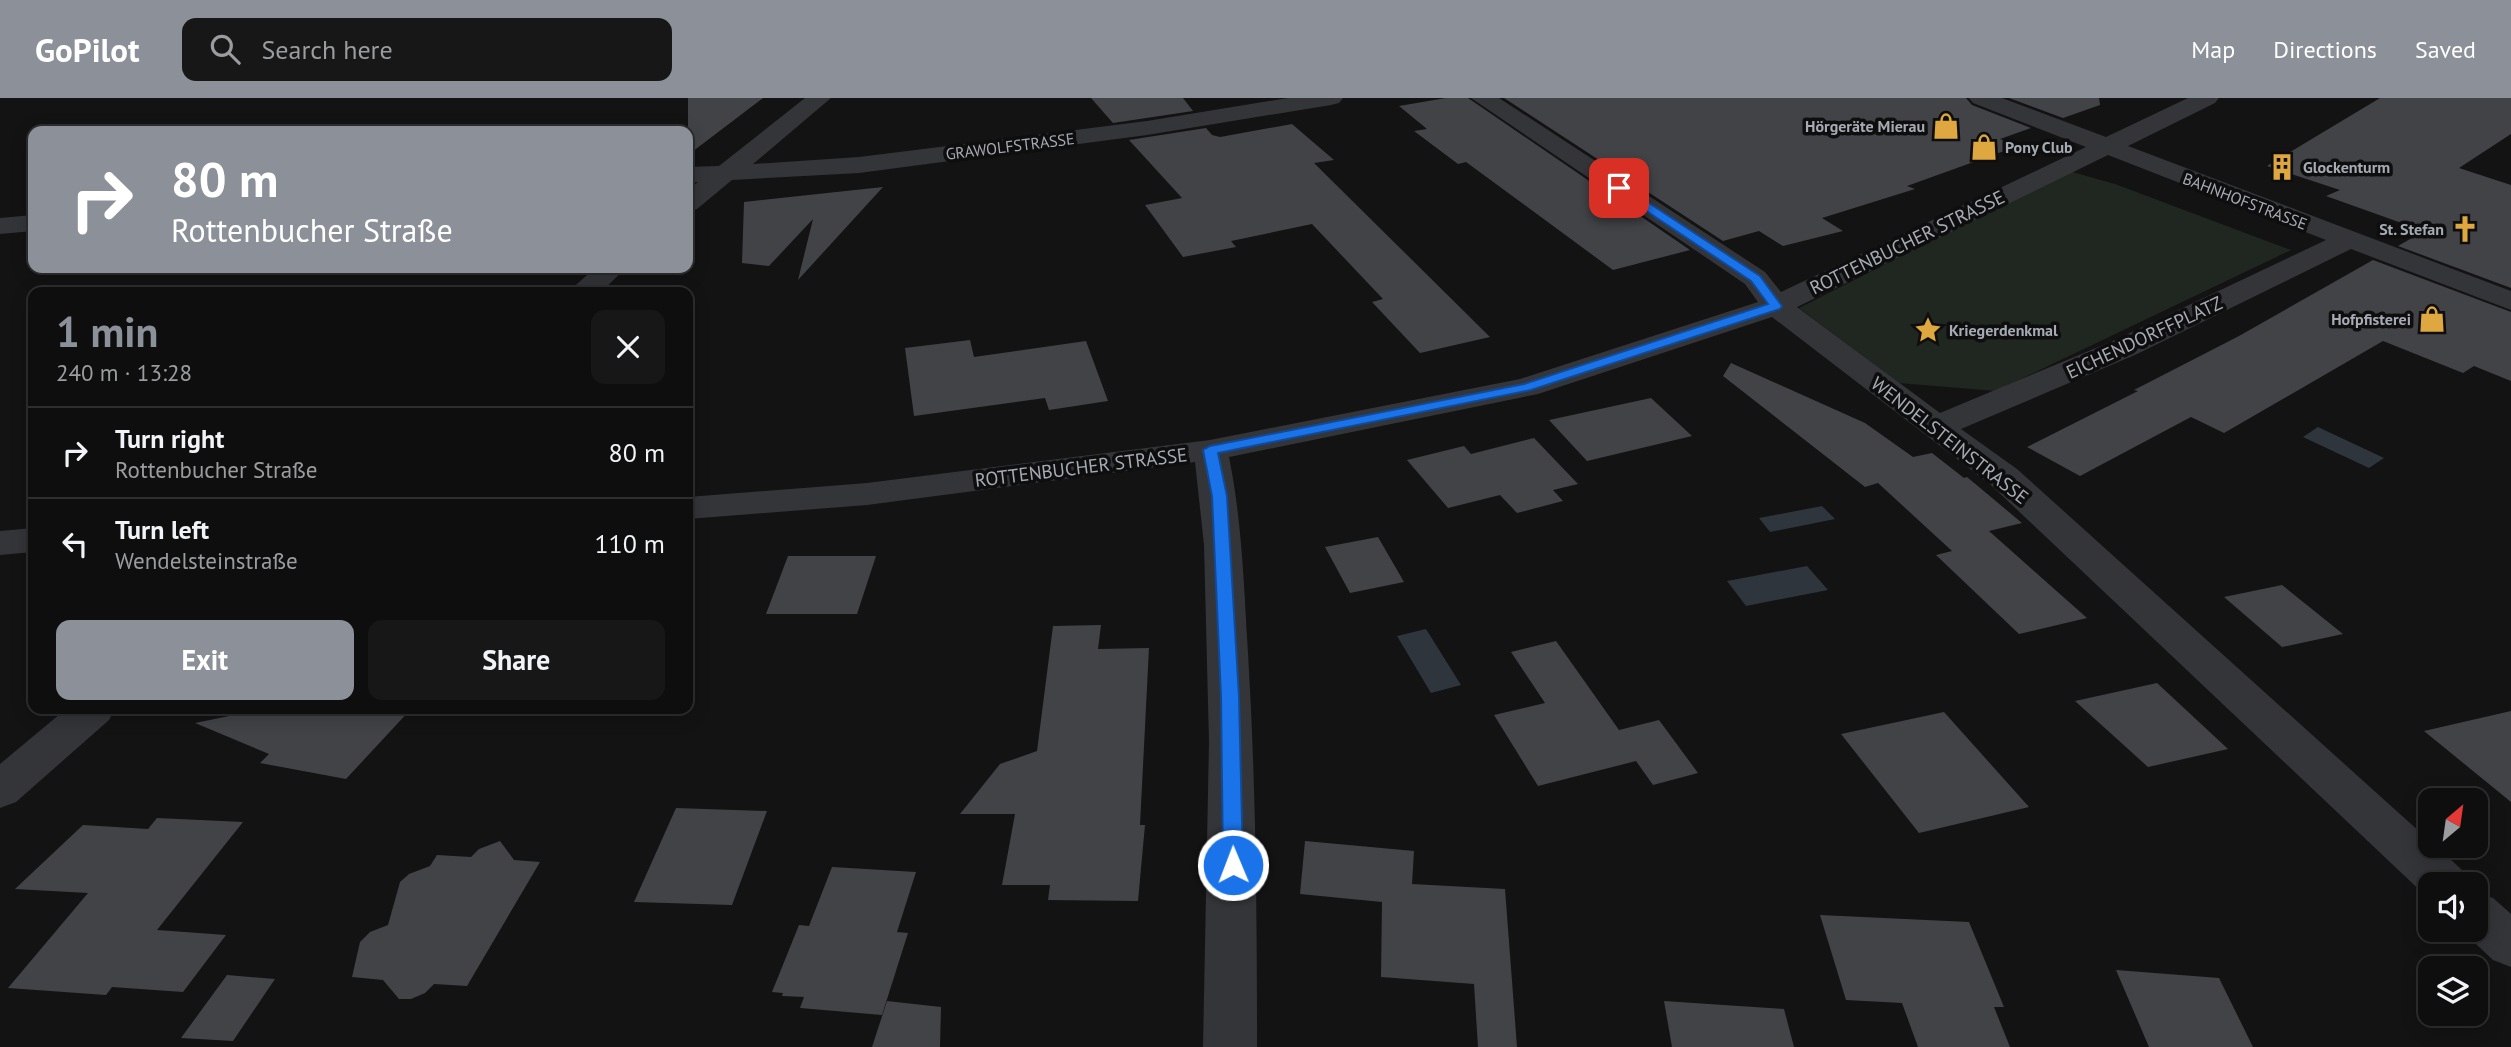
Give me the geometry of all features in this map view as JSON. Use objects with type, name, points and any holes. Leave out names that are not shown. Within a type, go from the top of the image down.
[{"type":"street","points":[[693,199],[819,98]]},
{"type":"street","name":"GRAWOLFSTRASSE","points":[[693,175],[859,165],[1147,128],[1331,98]]},
{"type":"street","name":"WENDELSTEINSTRASSE","points":[[1483,98],[1755,278],[1776,306],[2004,477],[2432,872]]},
{"type":"street","name":"BAHNHOFSTRASSE","points":[[1981,98],[2105,148],[2511,301]]},
{"type":"street","name":"ROTTENBUCHER STRASSE","points":[[693,508],[867,494],[1210,450],[1527,387],[1776,306],[2207,98]]},
{"type":"street","points":[[0,226],[28,223]]},
{"type":"street","name":"EICHENDORFFPLATZ","points":[[1936,427],[2126,348],[2348,240]]},
{"type":"street","points":[[589,287],[606,273]]},
{"type":"street","points":[[1210,450],[1220,496],[1230,696],[1233,892],[1230,1047]]},
{"type":"street","points":[[0,543],[28,540]]},
{"type":"street","points":[[0,790],[88,714]]},
{"type":"street","points":[[2488,924],[2511,945]]},
{"type":"shaded area","points":[[2069,171],[2115,184],[2291,250],[1996,391],[1899,383],[1799,308]]},
{"type":"shaded area","points":[[2318,427],[2384,458],[2369,468],[2303,437]]},
{"type":"shaded area","points":[[1822,506],[1835,519],[1770,532],[1759,518]]},
{"type":"shaded area","points":[[1807,566],[1828,590],[1746,606],[1727,581]]},
{"type":"shaded area","points":[[1426,629],[1461,685],[1431,693],[1397,636]]},
{"type":"building","points":[[688,98],[763,98],[693,151],[693,126],[688,126]]},
{"type":"building","points":[[1091,98],[1183,98],[1193,111],[1113,123]]},
{"type":"building","points":[[1446,98],[1468,98],[1690,250],[1613,270],[1466,162],[1458,164],[1414,131],[1427,129],[1399,106]]},
{"type":"building","points":[[1504,98],[1966,98],[1972,105],[2031,128],[2000,139],[2018,146],[1907,186],[1915,189],[1822,218],[1843,231],[1783,246],[1759,231],[1723,241]]},
{"type":"building","points":[[2009,98],[2099,98],[2100,105],[2063,118]]},
{"type":"building","points":[[2380,98],[2511,98],[2511,134],[2459,168],[2511,185],[2511,288],[2398,246],[2424,231],[2326,196],[2340,190],[2267,166]]},
{"type":"building","points":[[1292,124],[1334,160],[1314,163],[1490,337],[1420,353],[1372,302],[1383,299],[1312,224],[1231,241],[1236,247],[1183,257],[1145,205],[1182,198],[1129,140],[1206,128],[1212,135],[1220,137]]},
{"type":"building","points":[[883,187],[798,280],[813,219],[769,266],[742,263],[744,202]]},
{"type":"building","points":[[2373,260],[2511,312],[2511,381],[2474,366],[2463,373],[2383,341],[2224,433],[2191,417],[2080,476],[2027,447],[2138,391],[2134,390],[2239,336]]},
{"type":"building","points":[[970,340],[974,357],[1086,341],[1108,401],[1049,410],[1045,398],[914,416],[905,348]]},
{"type":"building","points":[[1731,363],[1865,423],[1913,457],[1932,453],[1964,478],[1967,477],[2022,523],[1989,531],[2087,618],[2019,634],[1936,555],[1952,551],[1878,483],[1865,487],[1723,376]]},
{"type":"building","points":[[1651,398],[1692,436],[1587,461],[1549,420]]},
{"type":"building","points":[[1534,438],[1578,484],[1553,490],[1563,501],[1517,513],[1500,495],[1448,508],[1407,460],[1464,446],[1471,454]]},
{"type":"building","points":[[1378,537],[1404,582],[1350,593],[1325,547]]},
{"type":"building","points":[[788,556],[876,556],[857,614],[766,614]]},
{"type":"building","points":[[2282,585],[2343,634],[2282,647],[2224,597]]},
{"type":"building","points":[[1101,625],[1098,649],[1149,648],[1140,825],[1145,825],[1138,901],[1048,900],[1050,885],[1002,885],[1015,814],[960,814],[1000,764],[1037,751],[1053,626]]},
{"type":"building","points":[[1556,641],[1619,730],[1659,720],[1698,773],[1653,785],[1636,761],[1538,786],[1494,715],[1545,703],[1511,652]]},
{"type":"building","points":[[2157,683],[2228,749],[2148,767],[2075,701]]},
{"type":"building","points":[[2511,711],[2511,802],[2424,731]]},
{"type":"building","points":[[1944,712],[2029,807],[1919,833],[1841,734]]},
{"type":"building","points":[[239,714],[406,714],[346,779],[260,763],[269,754],[195,723]]},
{"type":"building","points":[[676,808],[767,811],[732,905],[634,902]]},
{"type":"building","points":[[157,818],[243,822],[157,930],[226,935],[183,992],[112,987],[106,995],[8,988],[88,893],[15,889],[83,825],[148,829]]},
{"type":"building","points":[[500,841],[514,860],[540,862],[467,986],[434,984],[425,993],[411,999],[399,999],[383,980],[352,977],[360,942],[370,932],[388,925],[400,882],[409,874],[430,866],[437,855],[471,857],[479,849]]},
{"type":"building","points":[[1305,841],[1414,851],[1412,884],[1505,889],[1517,1047],[1478,1047],[1474,984],[1381,977],[1382,902],[1300,894]]},
{"type":"building","points":[[832,867],[916,872],[897,932],[908,933],[882,1015],[800,1008],[804,997],[782,996],[783,993],[772,992],[799,925],[809,926]]},
{"type":"building","points":[[1820,915],[1969,922],[2004,1007],[1994,1007],[2010,1047],[1918,1047],[1902,1003],[1846,1000]]},
{"type":"building","points":[[2116,970],[2219,978],[2253,1047],[2149,1047]]},
{"type":"building","points":[[227,975],[275,979],[233,1041],[181,1038]]},
{"type":"building","points":[[887,1001],[941,1007],[940,1047],[872,1047]]},
{"type":"building","points":[[1664,1001],[1784,1009],[1794,1047],[1672,1047]]},
{"type":"place","name":"Hörgeräte Mierau","points":[[1946,126]]},
{"type":"place","name":"Pony Club","points":[[1984,147]]},
{"type":"place","name":"Glockenturm","points":[[2282,167]]},
{"type":"place","name":"St. Stefan","points":[[2465,229]]},
{"type":"place","name":"Hofpfisterei","points":[[2432,319]]},
{"type":"place","name":"Kriegerdenkmal","points":[[1928,330]]},
{"type":"route","points":[[1233,865],[1230,696],[1220,496],[1210,450],[1527,387],[1776,306],[1755,278],[1619,188]]}]
